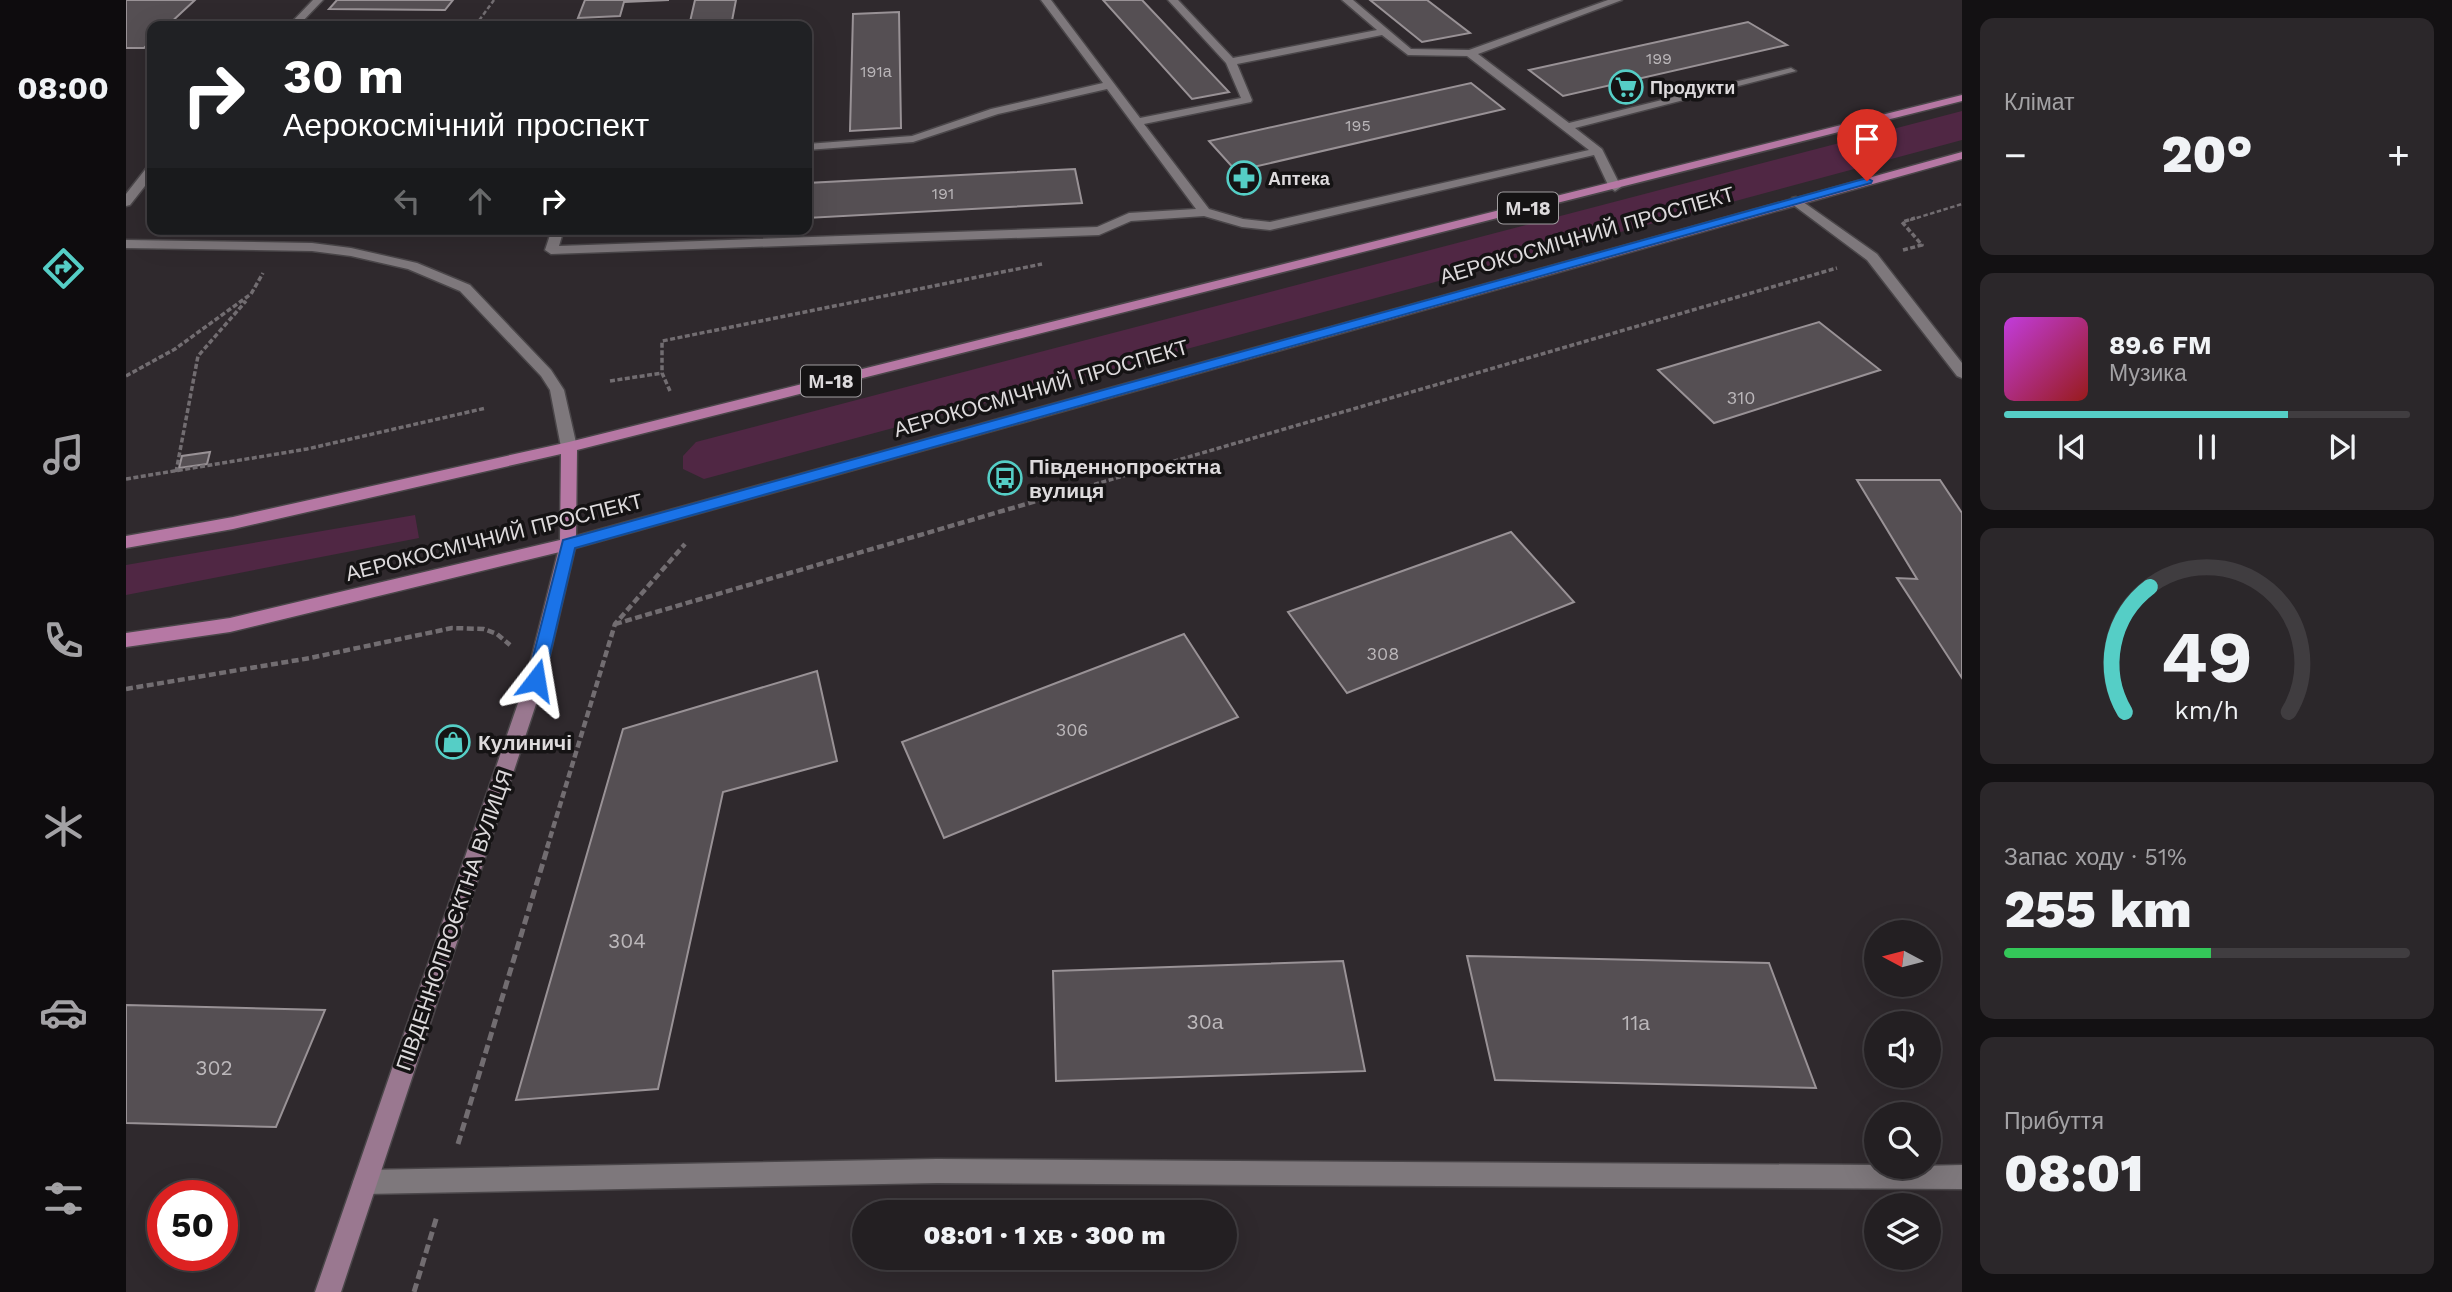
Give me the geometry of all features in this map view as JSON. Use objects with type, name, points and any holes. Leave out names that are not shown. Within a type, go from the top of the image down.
[{"type":"main road","name":"АЕРОКОСМІЧНИЙ ПРОСПЕКТ","points":[[126,542],[233,523],[569,447],[1962,98]]},
{"type":"main road","name":"АЕРОКОСМІЧНИЙ ПРОСПЕКТ","points":[[126,640],[230,625],[568,544],[1962,155]]},
{"type":"main road","points":[[568,544],[569,447]]},
{"type":"main road","name":"ПІВДЕННОПРОЄКТНА ВУЛИЦЯ","points":[[328,1292],[536,680],[568,544]]},
{"type":"street","points":[[298,21],[318,0]]},
{"type":"street","points":[[1046,0],[1205,212]]},
{"type":"street","points":[[1135,122],[1247,100],[1231,62],[1173,0]]},
{"type":"street","points":[[1347,0],[1408,52],[1470,52],[1617,0]]},
{"type":"street","points":[[1231,62],[1384,32]]},
{"type":"street","points":[[1470,52],[1598,151],[1615,187]]},
{"type":"street","points":[[1566,127],[1791,71]]},
{"type":"street","points":[[812,147],[913,139],[995,111],[1108,85]]},
{"type":"street","points":[[556,235],[551,250],[1099,231],[1129,217],[1205,212],[1242,223],[1270,226],[1598,151]]},
{"type":"street","points":[[126,202],[147,175]]},
{"type":"street","points":[[1796,201],[1872,257],[1962,373]]},
{"type":"street","points":[[126,236],[141,245]]},
{"type":"street","points":[[126,244],[312,247],[351,252],[412,265],[465,288],[546,373],[557,390],[569,447]]},
{"type":"street","points":[[365,1182],[937,1171],[1962,1177]]},
{"type":"path","points":[[479,21],[494,0]]},
{"type":"path","points":[[615,624],[1872,257],[1922,245],[1902,222],[1962,204]]},
{"type":"path","points":[[176,472],[198,356],[251,294],[276,247]]},
{"type":"path","points":[[671,395],[662,373],[663,341],[1054,261]]},
{"type":"path","points":[[126,376],[175,349],[251,294]]},
{"type":"path","points":[[610,381],[662,373]]},
{"type":"path","points":[[126,479],[383,434],[486,408]]},
{"type":"path","points":[[414,1292],[615,624],[689,540]]},
{"type":"path","points":[[126,689],[310,658],[452,628],[475,627],[497,631],[510,646]]},
{"type":"shaded area","points":[[1962,111],[1962,140],[704,479],[683,469],[683,456],[696,442]]},
{"type":"shaded area","points":[[415,515],[419,538],[126,595],[126,565]]},
{"type":"building","points":[[126,0],[195,0],[172,21],[147,21],[147,45],[144,48],[126,48]]},
{"type":"building","points":[[337,0],[453,0],[445,10],[329,9]]},
{"type":"building","points":[[585,0],[669,0],[624,2],[620,16],[578,18]]},
{"type":"building","points":[[695,0],[736,0],[732,21],[690,21]]},
{"type":"building","points":[[1103,0],[1142,0],[1229,92],[1192,99]]},
{"type":"building","points":[[1370,0],[1427,0],[1470,33],[1422,42]]},
{"type":"building","points":[[899,12],[901,128],[850,131],[853,14]]},
{"type":"building","points":[[1748,22],[1787,45],[1563,96],[1529,70]]},
{"type":"building","points":[[1471,83],[1504,109],[1236,171],[1209,141]]},
{"type":"building","points":[[1075,169],[1082,203],[812,218],[812,183]]},
{"type":"building","points":[[1819,322],[1880,370],[1714,423],[1658,370]]},
{"type":"building","points":[[210,452],[207,464],[179,468],[182,456]]},
{"type":"building","points":[[1857,480],[1940,480],[1962,513],[1962,678],[1897,578],[1917,579]]},
{"type":"building","points":[[1511,532],[1574,602],[1347,693],[1288,612]]},
{"type":"building","points":[[1184,634],[1238,717],[944,838],[902,742]]},
{"type":"building","points":[[817,671],[837,761],[723,792],[658,1089],[516,1100],[623,729]]},
{"type":"building","points":[[1467,956],[1769,963],[1816,1088],[1495,1080]]},
{"type":"building","points":[[1343,961],[1365,1071],[1056,1081],[1053,971]]},
{"type":"building","points":[[126,1005],[325,1010],[276,1127],[126,1123]]},
{"type":"place","name":"Продукти","points":[[1626,87]]},
{"type":"place","name":"Аптека","points":[[1244,178]]},
{"type":"place","name":"Південнопроєктна вулиця","points":[[1005,478]]},
{"type":"place","name":"Кулиничі","points":[[453,742]]},
{"type":"route","points":[[536,680],[568,544],[1867,181]]}]
